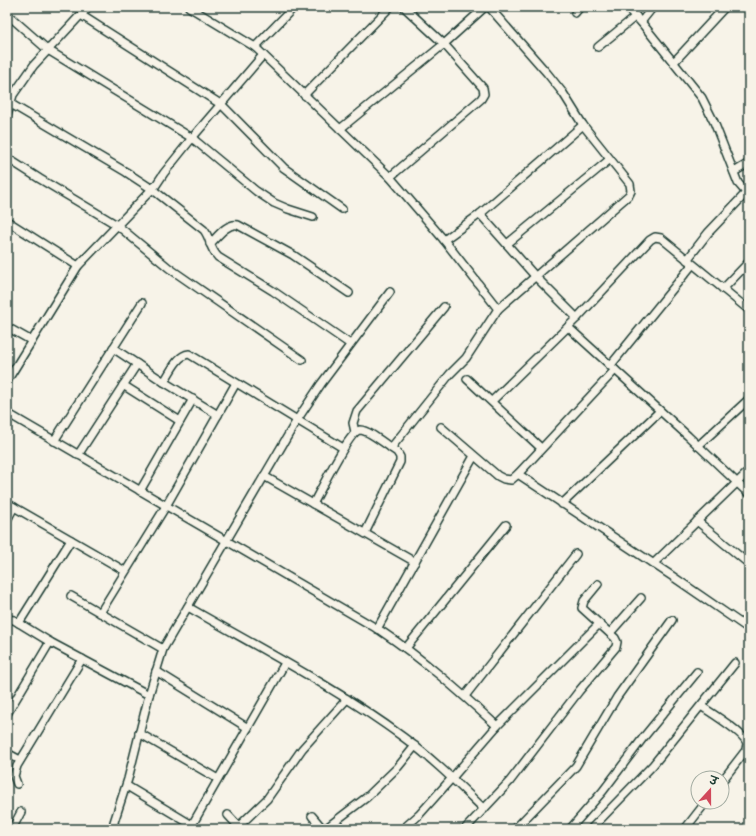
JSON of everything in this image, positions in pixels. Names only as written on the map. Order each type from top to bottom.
[{"type":"street","points":[[7,116],[11,104],[10,92],[88,7]]},
{"type":"street","points":[[189,7],[255,47],[390,177],[444,240],[498,309]]},
{"type":"street","points":[[255,47],[294,7]]},
{"type":"street","points":[[304,95],[390,7]]},
{"type":"street","points":[[390,177],[482,99],[484,94],[484,88],[444,44],[404,7]]},
{"type":"street","points":[[340,130],[444,44],[485,7]]},
{"type":"street","points":[[391,448],[450,374],[466,358],[498,309],[629,195],[631,191],[630,184],[609,160],[583,125],[563,93],[489,7]]},
{"type":"street","points":[[440,428],[498,476],[511,480],[612,368],[689,262],[708,233],[748,194],[738,182],[714,122],[702,98],[674,62],[626,7]]},
{"type":"street","points":[[598,47],[653,7]]},
{"type":"street","points":[[674,62],[725,7]]},
{"type":"street","points":[[7,14],[48,50],[192,138],[274,204],[288,210],[313,217]]},
{"type":"street","points":[[81,15],[222,105],[284,168],[342,209]]},
{"type":"street","points":[[7,381],[78,266],[152,189],[192,138],[264,55]]},
{"type":"street","points":[[11,104],[152,189],[204,230],[208,235],[212,251],[218,257],[273,290],[350,344]]},
{"type":"street","points":[[444,240],[480,214],[583,125]]},
{"type":"street","points":[[7,158],[117,225],[170,268],[302,360]]},
{"type":"street","points":[[506,244],[609,160]]},
{"type":"street","points":[[734,172],[749,163]]},
{"type":"street","points":[[480,214],[535,276],[577,318]]},
{"type":"street","points":[[7,221],[78,266]]},
{"type":"street","points":[[210,244],[229,226],[233,224],[238,225],[293,255],[349,292]]},
{"type":"street","points":[[492,401],[577,318],[650,240],[655,237],[661,238],[749,310]]},
{"type":"street","points":[[723,289],[749,262]]},
{"type":"street","points":[[115,829],[114,822],[126,786],[149,695],[163,649],[297,420],[350,344],[390,292]]},
{"type":"street","points":[[54,441],[142,303]]},
{"type":"street","points":[[355,432],[353,423],[357,411],[444,307]]},
{"type":"street","points":[[7,327],[32,341]]},
{"type":"street","points":[[568,327],[749,494]]},
{"type":"street","points":[[113,348],[164,382],[218,415]]},
{"type":"street","points":[[164,382],[180,358],[189,354],[343,448]]},
{"type":"street","points":[[78,455],[137,364]]},
{"type":"street","points":[[467,379],[541,448]]},
{"type":"street","points":[[100,613],[166,506],[236,383]]},
{"type":"street","points":[[123,385],[180,421]]},
{"type":"street","points":[[140,491],[192,399]]},
{"type":"street","points":[[698,446],[749,399]]},
{"type":"street","points":[[562,504],[660,411]]},
{"type":"street","points":[[7,414],[377,629],[406,648],[465,696],[497,726]]},
{"type":"street","points":[[313,504],[343,448],[355,432],[359,430],[366,432],[397,452],[400,457],[400,462],[365,534]]},
{"type":"street","points":[[377,629],[474,456]]},
{"type":"street","points":[[653,564],[749,471]]},
{"type":"street","points":[[518,474],[749,629]]},
{"type":"street","points":[[264,476],[415,562]]},
{"type":"street","points":[[7,503],[125,572]]},
{"type":"street","points":[[7,520],[14,507]]},
{"type":"street","points":[[698,521],[749,564]]},
{"type":"street","points":[[406,648],[506,525]]},
{"type":"street","points":[[19,623],[71,540]]},
{"type":"street","points":[[465,696],[576,554]]},
{"type":"street","points":[[465,829],[510,781],[579,691],[616,647],[617,642],[610,633],[584,611],[582,606],[584,601],[598,584]]},
{"type":"street","points":[[71,596],[163,649]]},
{"type":"street","points":[[610,633],[641,598]]},
{"type":"street","points":[[188,607],[347,700],[402,736],[452,778],[484,809]]},
{"type":"street","points":[[7,619],[14,620],[50,642],[149,695]]},
{"type":"street","points":[[515,829],[576,766],[617,697],[672,620]]},
{"type":"street","points":[[403,829],[452,778],[497,726],[599,624]]},
{"type":"street","points":[[7,714],[50,642]]},
{"type":"street","points":[[17,784],[14,776],[20,760],[82,659]]},
{"type":"street","points":[[126,786],[194,827],[218,779],[285,663]]},
{"type":"street","points":[[591,829],[653,765],[736,663]]},
{"type":"street","points":[[156,671],[248,728]]},
{"type":"street","points":[[570,829],[603,791],[697,672]]},
{"type":"street","points":[[228,815],[240,828],[267,799],[302,749],[347,700]]},
{"type":"street","points":[[701,706],[745,738],[747,744],[746,750],[730,771]]},
{"type":"street","points":[[139,733],[218,779]]},
{"type":"street","points":[[312,816],[324,829],[367,797],[398,767],[415,746]]},
{"type":"street","points":[[7,752],[20,760]]},
{"type":"street","points":[[685,829],[700,810]]},
{"type":"street","points":[[12,829],[22,812]]}]
